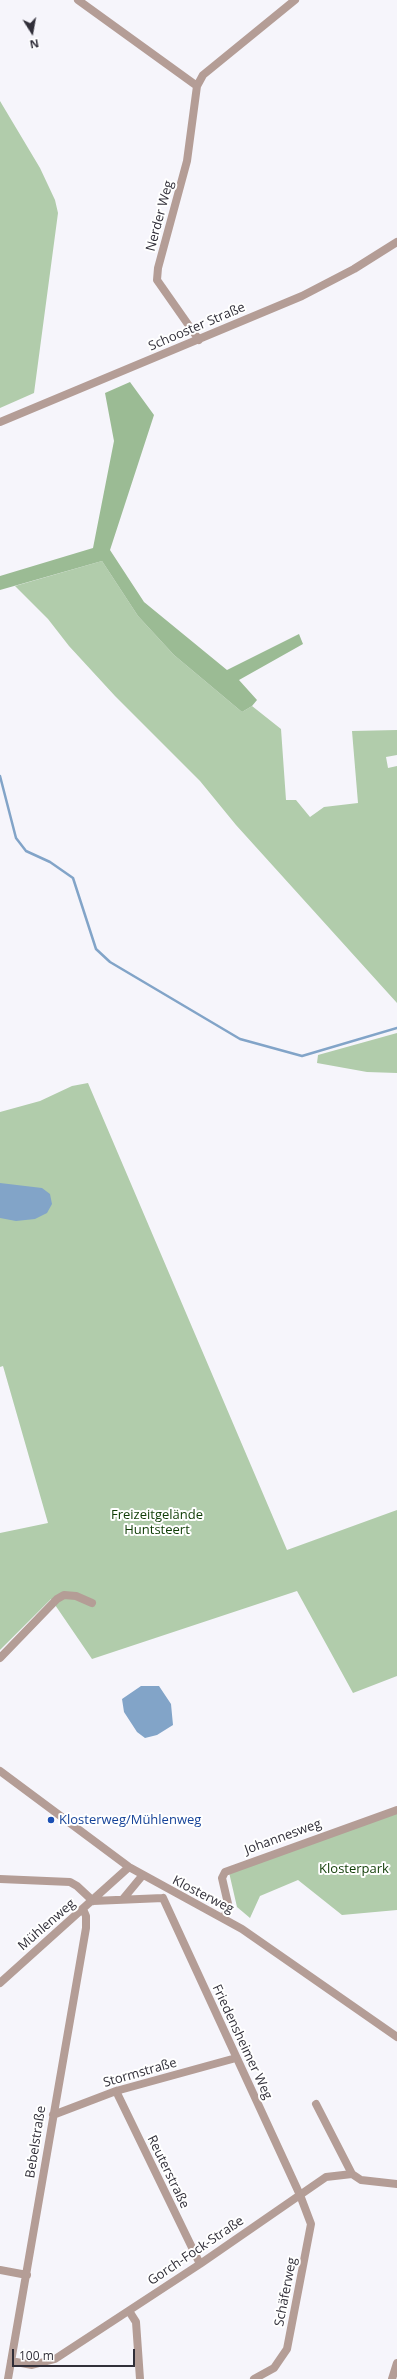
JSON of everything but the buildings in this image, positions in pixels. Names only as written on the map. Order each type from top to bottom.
[{"type":"street","points":[[78,0],[197,86]]},
{"type":"street","name":"Nerder Weg","points":[[199,340],[157,280],[158,268],[187,161],[197,86],[203,75],[295,0]]},
{"type":"street","name":"Schooster Straße","points":[[0,422],[302,296],[354,269],[397,242]]},
{"type":"street","points":[[0,1658],[57,1599],[64,1595],[76,1596],[92,1603]]},
{"type":"street","name":"Klosterweg","points":[[0,1771],[54,1814],[142,1876],[223,1918],[397,2038]]},
{"type":"street","name":"Johannesweg","points":[[223,1918],[229,1908],[222,1878],[225,1872],[397,1810]]},
{"type":"street","name":"Mühlenweg","points":[[0,1983],[83,1910],[129,1867]]},
{"type":"street","points":[[123,1899],[142,1876]]},
{"type":"street","points":[[0,1879],[70,1882],[77,1886],[93,1901]]},
{"type":"street","points":[[163,1898],[168,1890]]},
{"type":"street","name":"Mühlenweg","points":[[93,1901],[163,1898]]},
{"type":"street","name":"Friedensheimer Weg","points":[[163,1898],[300,2195]]},
{"type":"street","name":"Bebelstraße","points":[[8,2379],[86,1928],[86,1916],[83,1910]]},
{"type":"street","name":"Stormstraße","points":[[53,2115],[116,2091],[236,2058]]},
{"type":"street","name":"Reuterstraße","points":[[116,2091],[200,2264]]},
{"type":"street","points":[[316,2104],[352,2174]]},
{"type":"street","name":"Gorch-Fock-Straße","points":[[11,2361],[32,2365],[55,2359],[200,2264],[326,2177],[352,2174],[361,2180],[397,2184]]},
{"type":"street","name":"Schäferweg","points":[[254,2379],[274,2368],[287,2349],[311,2224],[300,2195]]},
{"type":"street","points":[[0,2270],[27,2275]]},
{"type":"street","points":[[129,2311],[136,2322],[140,2379]]},
{"type":"street","points":[[392,2379],[397,2363]]},
{"type":"green space","points":[[0,101],[40,168],[55,200],[58,213],[34,393],[0,408]]},
{"type":"green space","points":[[130,382],[154,415],[110,550],[144,602],[227,670],[299,634],[303,644],[239,680],[257,700],[252,706],[242,712],[174,655],[138,616],[102,561],[0,590],[0,576],[93,548],[114,441],[105,393]]},
{"type":"green space","points":[[102,561],[138,616],[174,655],[242,712],[252,706],[281,729],[286,800],[296,800],[310,817],[324,807],[358,803],[352,731],[397,730],[397,755],[386,757],[388,768],[397,766],[397,1003],[236,825],[200,781],[115,696],[69,646],[48,619],[15,586]]},
{"type":"green space","points":[[397,1033],[397,1073],[367,1072],[317,1063],[318,1055]]},
{"type":"green space","name":"Freizeitgelände Huntsteert","points":[[88,1083],[287,1550],[397,1510],[397,1676],[353,1693],[297,1591],[92,1659],[51,1599],[0,1650],[0,1533],[48,1523],[3,1366],[0,1367],[0,1112],[40,1101],[72,1086]]},
{"type":"green space","name":"Klosterpark","points":[[397,1807],[397,1910],[342,1915],[298,1880],[260,1896],[250,1918],[237,1907],[228,1868]]},
{"type":"water","points":[[0,1183],[42,1188],[50,1194],[52,1204],[47,1213],[35,1219],[16,1221],[0,1218]]},
{"type":"water","points":[[141,1686],[159,1686],[171,1704],[173,1725],[157,1735],[145,1738],[137,1732],[124,1712],[122,1699]]},
{"type":"waterway","points":[[0,776],[16,838],[26,851],[50,862],[73,878],[96,949],[110,962],[240,1039],[302,1056],[397,1028]]},
{"type":"place","name":"Klosterweg/Mühlenweg","points":[[51,1820]]}]
